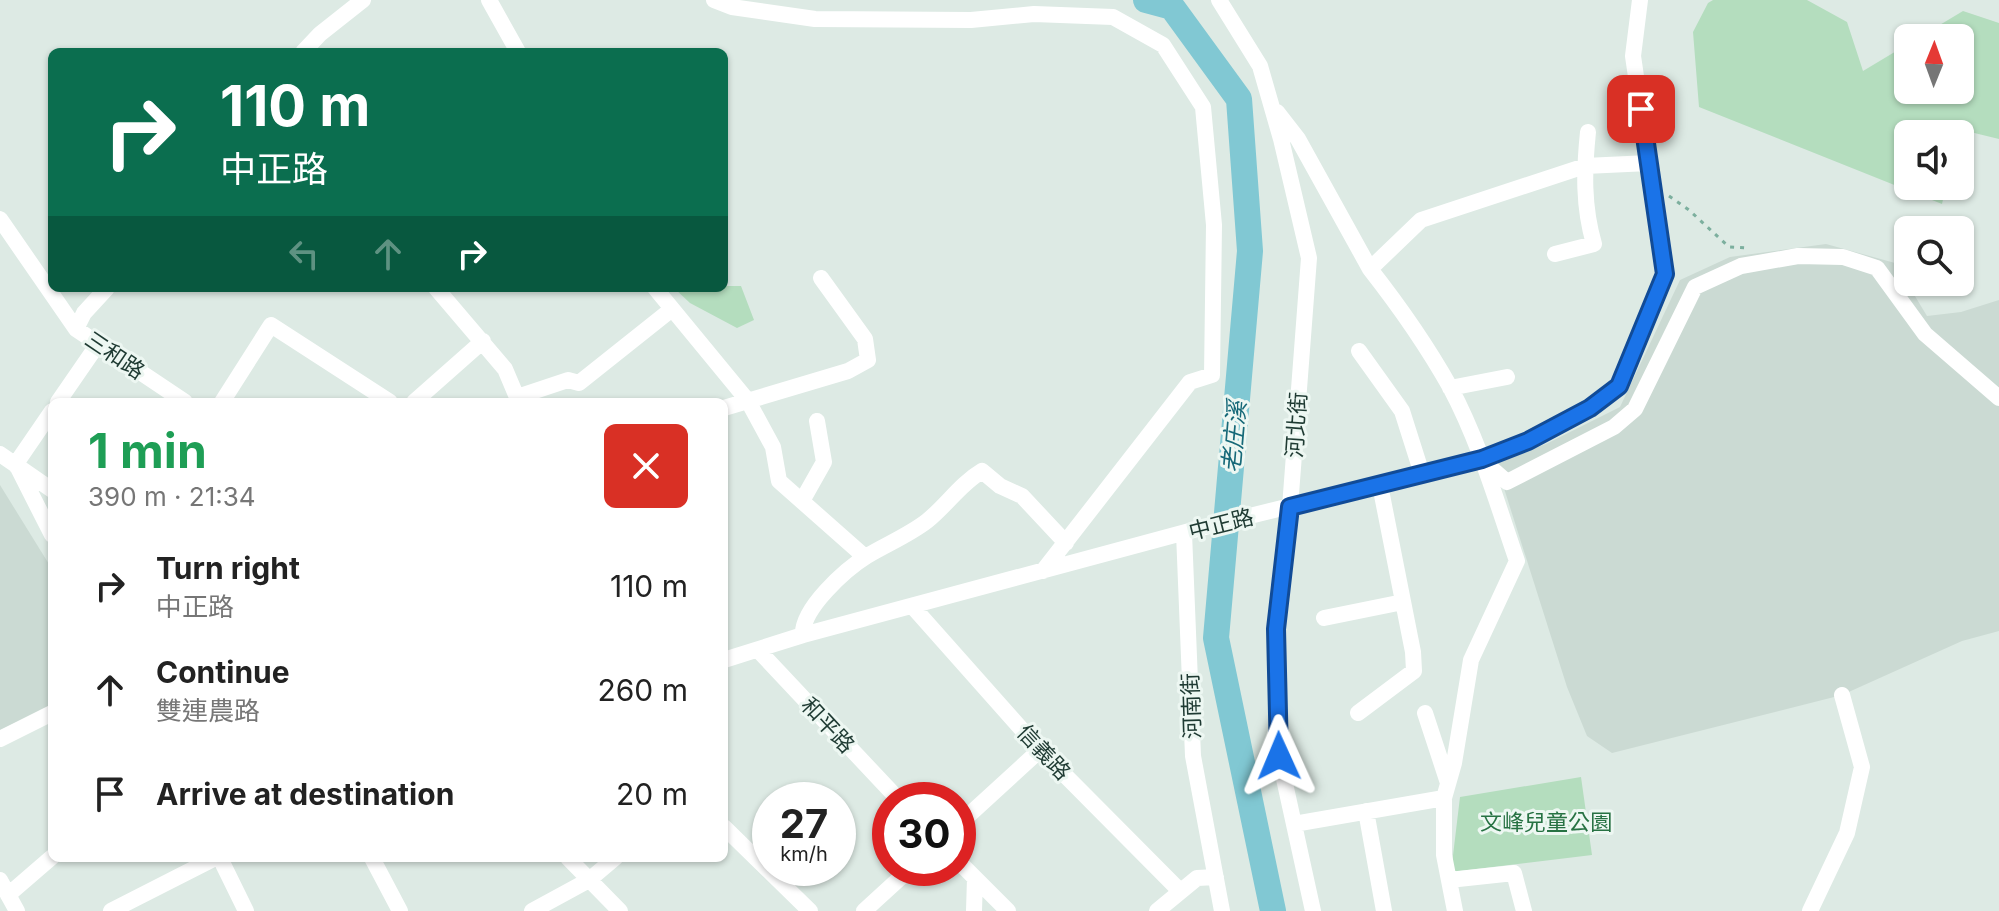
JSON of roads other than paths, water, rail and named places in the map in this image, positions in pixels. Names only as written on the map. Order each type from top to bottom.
[{"type":"street","points":[[307,48],[363,0]]},
{"type":"street","points":[[489,0],[516,48]]},
{"type":"street","points":[[714,0],[732,7],[815,19],[971,20],[1034,14],[1113,17],[1163,45],[1203,107],[1214,225],[1212,375],[1190,382],[1043,571]]},
{"type":"street","name":"河北街","points":[[1219,0],[1260,66],[1309,258],[1290,507],[1276,629],[1279,756],[1313,911]]},
{"type":"street","name":"中正路","points":[[728,659],[803,635],[1190,531],[1482,459],[1525,443],[1578,415],[1619,386],[1665,274],[1633,56],[1640,0]]},
{"type":"street","points":[[1271,104],[1298,139],[1370,269],[1400,309],[1450,388],[1482,459],[1517,561],[1471,660],[1446,790],[1444,855],[1455,911]]},
{"type":"street","points":[[1555,254],[1594,244],[1587,218],[1585,166],[1588,132]]},
{"type":"street","points":[[1370,269],[1421,220],[1585,166],[1649,163]]},
{"type":"street","name":"三和路","points":[[0,219],[48,288]]},
{"type":"street","points":[[1482,459],[1507,482],[1614,427],[1635,409],[1695,287],[1741,266],[1798,256],[1843,257],[1877,268],[1925,334],[1999,398]]},
{"type":"street","points":[[728,407],[848,371],[868,360],[865,339],[821,278]]},
{"type":"street","name":"三和路","points":[[50,292],[76,329],[179,398]]},
{"type":"street","points":[[76,329],[84,313],[103,292]]},
{"type":"street","points":[[440,292],[505,369],[518,398]]},
{"type":"street","points":[[658,292],[748,401],[773,447],[779,481],[865,557]]},
{"type":"street","points":[[521,398],[568,380],[579,383],[672,309]]},
{"type":"street","points":[[225,398],[271,325],[384,398]]},
{"type":"street","points":[[419,398],[483,341]]},
{"type":"street","points":[[61,398],[98,344]]},
{"type":"street","points":[[1359,351],[1402,411],[1422,474]]},
{"type":"street","points":[[1450,388],[1507,377]]},
{"type":"street","points":[[17,466],[48,417]]},
{"type":"street","points":[[802,501],[824,462],[817,421]]},
{"type":"street","points":[[0,454],[48,487]]},
{"type":"street","points":[[17,466],[48,527]]},
{"type":"street","points":[[803,635],[802,627],[810,609],[865,557],[927,521],[966,480],[982,471],[1000,486],[1022,496],[1066,543]]},
{"type":"street","points":[[1358,713],[1414,671],[1413,652],[1380,485]]},
{"type":"street","name":"河南街","points":[[1190,531],[1193,756],[1222,911]]},
{"type":"street","points":[[1324,618],[1403,602]]},
{"type":"street","name":"信義路","points":[[913,607],[1040,750],[1180,891]]},
{"type":"street","name":"和平路","points":[[758,650],[882,782]]},
{"type":"street","points":[[1810,911],[1847,833],[1862,767],[1842,695]]},
{"type":"street","points":[[1425,713],[1446,790]]},
{"type":"street","points":[[0,739],[48,715]]},
{"type":"street","points":[[976,809],[1040,750]]},
{"type":"street","points":[[1294,824],[1366,811],[1446,790]]},
{"type":"street","points":[[1366,811],[1384,911]]},
{"type":"street","points":[[728,831],[810,911]]},
{"type":"street","points":[[17,911],[4,888],[48,860]]},
{"type":"street","points":[[111,911],[209,862]]},
{"type":"street","points":[[219,862],[246,911]]},
{"type":"street","points":[[374,862],[400,911]]},
{"type":"street","points":[[572,862],[620,911]]},
{"type":"street","points":[[532,911],[589,880],[610,862]]},
{"type":"street","points":[[1449,880],[1514,873],[1524,911]]},
{"type":"street","points":[[1160,910],[1197,878],[1216,877]]},
{"type":"street","points":[[976,879],[1008,911]]},
{"type":"street","points":[[864,911],[891,886]]},
{"type":"street","points":[[974,911],[975,886]]},
{"type":"waterway","name":"老庄溪","points":[[1146,0],[1172,7],[1239,99],[1250,251],[1216,638],[1273,911]]},
{"type":"park label","name":"文峰兒童公園","points":[[1546,822]]}]
